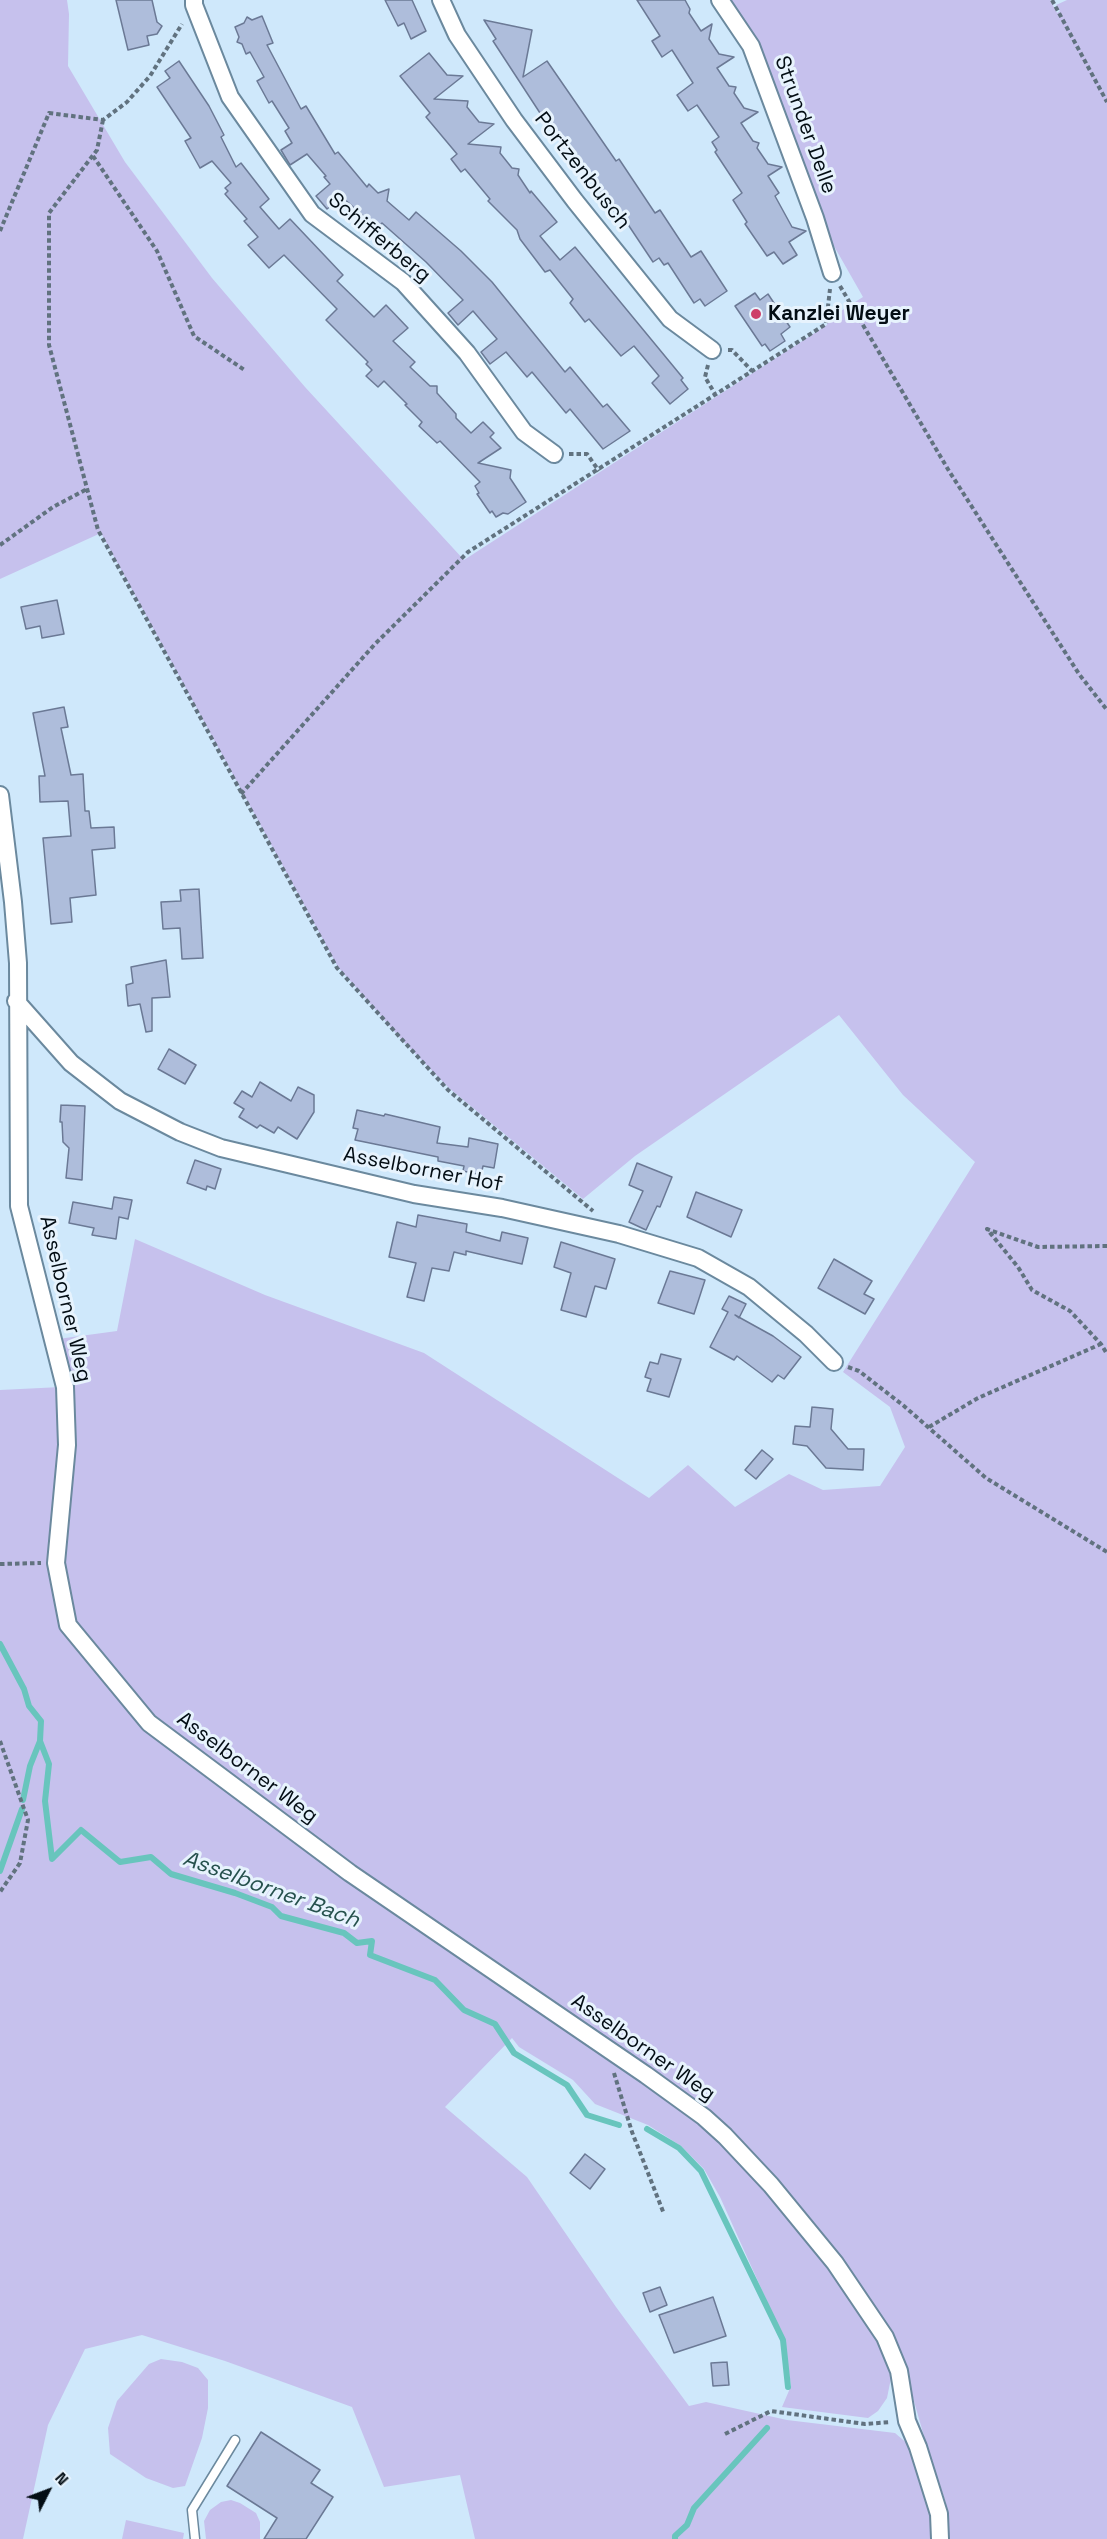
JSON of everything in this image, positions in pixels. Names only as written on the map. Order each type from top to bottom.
[{"type":"street","name":"Portzenbusch","points":[[441,0],[457,35],[514,120],[568,192],[670,319],[712,350]]},
{"type":"street","name":"Strunder Delle","points":[[720,0],[752,46],[815,218],[832,273]]},
{"type":"street","name":"Schifferberg","points":[[194,3],[231,97],[312,214],[403,282],[467,352],[524,432],[554,454]]},
{"type":"street","name":"Asselborner Weg","points":[[0,795],[14,902],[18,963],[16,1000],[19,1206],[65,1387],[67,1445],[56,1563],[68,1625],[149,1724],[350,1873],[704,2117],[725,2136],[771,2185],[835,2263],[885,2337],[899,2371],[907,2421],[918,2447],[939,2514],[940,2539]]},
{"type":"street","name":"Asselborner Hof","points":[[16,1000],[71,1063],[120,1101],[180,1132],[221,1148],[414,1194],[502,1208],[619,1234],[698,1258],[750,1287],[806,1334],[834,1362]]},
{"type":"lane","points":[[195,2539],[192,2510],[235,2440]]},
{"type":"path","points":[[1052,0],[1107,102]]},
{"type":"path","points":[[194,3],[150,76],[127,102],[103,120],[97,150],[49,213],[49,345],[98,530],[337,968],[448,1090],[571,1192]]},
{"type":"path","points":[[0,231],[48,113],[103,120]]},
{"type":"path","points":[[93,156],[157,252],[194,336],[246,371]]},
{"type":"path","points":[[241,794],[375,644],[468,552],[599,471],[826,324],[832,273]]},
{"type":"path","points":[[832,273],[949,471],[1080,674],[1107,710]]},
{"type":"path","points":[[715,394],[705,377],[712,350],[732,350],[752,370]]},
{"type":"path","points":[[554,454],[587,454],[599,471]]},
{"type":"path","points":[[0,545],[12,539],[53,507],[87,489]]},
{"type":"path","points":[[1107,1246],[1038,1247],[987,1229],[1018,1267],[1032,1290],[1070,1311],[1101,1344],[1107,1354]]},
{"type":"path","points":[[929,1427],[978,1398],[1101,1344]]},
{"type":"path","points":[[834,1362],[859,1371],[929,1427],[946,1445],[986,1478],[1107,1552]]},
{"type":"path","points":[[0,1564],[56,1563]]},
{"type":"path","points":[[0,1741],[28,1820],[20,1863],[0,1892]]},
{"type":"path","points":[[607,2050],[632,2132],[664,2214]]},
{"type":"path","points":[[724,2434],[771,2410],[865,2424],[907,2421]]},
{"type":"shaded area","points":[[0,0],[67,0],[68,66],[125,162],[212,278],[305,387],[464,560],[827,325],[828,319],[863,297],[818,218],[746,47],[714,0],[1050,0],[1057,13],[1060,11],[1056,5],[1067,0],[1107,0],[1107,2539],[948,2539],[946,2503],[906,2373],[775,2180],[711,2112],[360,1870],[152,1721],[72,1625],[60,1563],[58,1339],[117,1331],[135,1239],[265,1295],[424,1353],[649,1498],[688,1465],[735,1507],[789,1474],[823,1490],[880,1486],[905,1447],[890,1407],[843,1372],[975,1162],[903,1095],[839,1015],[635,1156],[583,1199],[449,1088],[402,1040],[338,967],[101,533],[0,579]]},
{"type":"shaded area","points":[[61,1387],[65,1628],[147,1727],[478,1972],[700,2121],[765,2188],[825,2262],[879,2341],[892,2373],[887,2398],[878,2411],[868,2418],[782,2407],[791,2386],[784,2339],[720,2197],[704,2169],[681,2146],[648,2125],[595,2104],[573,2080],[519,2047],[512,2038],[445,2107],[527,2177],[616,2307],[689,2406],[706,2402],[787,2420],[895,2433],[909,2445],[916,2459],[934,2539],[475,2539],[460,2475],[384,2487],[352,2407],[225,2361],[142,2335],[85,2349],[48,2425],[23,2539],[0,2539],[0,1390]]},
{"type":"shaded area","points":[[161,2359],[182,2362],[198,2368],[208,2380],[208,2408],[202,2438],[185,2486],[173,2488],[146,2478],[110,2454],[108,2428],[117,2401],[149,2364]]},
{"type":"shaded area","points":[[231,2500],[256,2513],[260,2522],[260,2539],[206,2539],[204,2521],[210,2510],[221,2502]]},
{"type":"shaded area","points":[[126,2520],[184,2533],[183,2539],[122,2539]]},
{"type":"building","points":[[116,0],[152,0],[157,22],[162,26],[157,34],[147,36],[149,45],[128,50]]},
{"type":"building","points":[[385,0],[412,0],[426,31],[411,39],[404,23],[398,26]]},
{"type":"building","points":[[637,0],[685,0],[690,9],[689,13],[701,31],[712,24],[709,39],[719,54],[734,57],[717,68],[729,86],[736,87],[734,93],[744,108],[758,112],[741,123],[753,141],[759,143],[757,148],[768,164],[782,167],[768,176],[779,193],[775,196],[792,227],[806,231],[789,242],[797,255],[783,264],[774,252],[767,256],[745,224],[747,222],[733,200],[742,193],[715,152],[717,150],[712,142],[719,137],[697,105],[688,111],[677,95],[693,83],[672,50],[662,57],[652,41],[660,36]]},
{"type":"building","points":[[262,16],[273,43],[267,45],[301,109],[306,106],[335,154],[338,152],[367,187],[369,184],[378,193],[389,189],[387,201],[409,220],[416,212],[461,251],[492,282],[565,372],[570,367],[603,407],[607,404],[630,431],[603,449],[570,409],[566,413],[532,372],[527,377],[506,352],[490,364],[481,352],[497,339],[473,311],[458,325],[448,313],[463,300],[426,262],[382,223],[377,228],[342,197],[327,209],[316,196],[330,184],[324,177],[326,176],[307,154],[290,165],[281,150],[292,143],[285,131],[289,128],[272,101],[269,103],[257,81],[264,77],[250,52],[246,54],[242,44],[237,42],[239,37],[235,27],[244,23],[247,17],[252,20]]},
{"type":"building","points":[[484,20],[532,30],[523,77],[547,61],[616,161],[619,159],[655,213],[660,210],[691,257],[701,251],[727,291],[705,306],[700,299],[694,303],[668,263],[664,265],[659,258],[653,262],[617,208],[613,211],[582,164],[579,166],[543,111],[540,113],[493,41],[496,39]]},
{"type":"building","points":[[429,53],[447,75],[463,76],[434,99],[468,101],[467,107],[479,122],[494,124],[468,144],[501,147],[500,153],[512,168],[519,169],[518,175],[530,193],[531,191],[557,222],[540,236],[560,260],[575,247],[683,378],[681,380],[688,389],[670,404],[652,383],[659,376],[634,346],[621,356],[589,319],[585,322],[570,303],[573,299],[550,270],[545,272],[520,239],[517,230],[488,201],[490,199],[465,169],[461,172],[451,159],[457,154],[426,117],[430,113],[400,76]]},
{"type":"building","points":[[179,61],[209,106],[224,135],[221,137],[236,167],[241,163],[269,199],[260,207],[279,229],[290,219],[343,275],[337,281],[374,317],[386,305],[408,328],[393,341],[415,362],[410,367],[430,386],[437,386],[437,393],[471,433],[483,422],[494,433],[490,437],[501,448],[478,463],[511,470],[510,478],[526,502],[508,514],[503,513],[496,517],[492,511],[490,513],[477,494],[479,493],[475,486],[480,482],[440,441],[437,443],[419,426],[422,422],[384,381],[378,387],[366,376],[372,370],[366,364],[368,362],[326,320],[337,309],[284,255],[269,268],[248,245],[258,237],[244,221],[247,219],[225,194],[228,191],[225,188],[231,183],[212,161],[200,168],[185,141],[191,138],[157,87],[170,78],[165,71]]},
{"type":"building","points":[[755,293],[760,300],[768,294],[790,327],[781,334],[785,341],[770,351],[765,344],[762,346],[735,306]]},
{"type":"building","points":[[57,600],[64,634],[42,638],[40,626],[26,629],[21,607]]},
{"type":"building","points":[[64,707],[68,727],[61,728],[71,775],[83,774],[85,811],[89,811],[91,828],[114,827],[115,848],[92,850],[96,895],[70,898],[72,922],[51,924],[43,838],[71,836],[68,801],[40,802],[39,776],[45,776],[33,713]]},
{"type":"building","points":[[199,889],[203,958],[182,959],[180,928],[163,929],[161,902],[181,901],[180,890]]},
{"type":"building","points":[[166,960],[170,997],[152,998],[152,1031],[146,1032],[140,1004],[128,1006],[126,985],[133,983],[131,967]]},
{"type":"building","points":[[169,1049],[196,1065],[185,1084],[158,1069]]},
{"type":"building","points":[[260,1082],[291,1101],[298,1087],[314,1095],[314,1112],[297,1139],[278,1127],[274,1133],[260,1125],[257,1128],[239,1117],[244,1109],[234,1103],[242,1091],[252,1097]]},
{"type":"building","points":[[61,1105],[85,1106],[82,1180],[66,1178],[69,1148],[63,1142],[62,1122],[60,1122]]},
{"type":"building","points":[[357,1110],[440,1127],[437,1143],[468,1147],[469,1138],[498,1144],[494,1168],[483,1166],[481,1175],[463,1171],[464,1166],[438,1161],[438,1157],[355,1140],[358,1129],[353,1128]]},
{"type":"building","points":[[195,1160],[221,1169],[215,1189],[207,1186],[206,1190],[187,1183]]},
{"type":"building","points":[[637,1163],[672,1177],[660,1207],[657,1206],[646,1230],[629,1222],[643,1191],[629,1185]]},
{"type":"building","points":[[696,1192],[742,1210],[731,1237],[687,1217]]},
{"type":"building","points":[[114,1197],[132,1200],[128,1219],[119,1217],[116,1239],[92,1235],[94,1228],[69,1223],[73,1202],[112,1209]]},
{"type":"building","points":[[418,1215],[467,1224],[466,1232],[500,1241],[502,1232],[528,1238],[522,1264],[466,1251],[466,1255],[454,1252],[449,1271],[432,1268],[424,1301],[407,1297],[416,1263],[389,1257],[397,1222],[416,1227]]},
{"type":"building","points":[[561,1242],[615,1259],[606,1289],[595,1286],[586,1317],[561,1310],[571,1273],[554,1267]]},
{"type":"building","points":[[834,1259],[872,1281],[864,1294],[874,1299],[865,1314],[818,1288]]},
{"type":"building","points":[[670,1271],[705,1280],[694,1314],[658,1303]]},
{"type":"building","points":[[729,1296],[746,1304],[739,1317],[773,1336],[801,1357],[784,1379],[778,1375],[772,1382],[737,1356],[734,1360],[710,1347],[728,1312],[722,1309]]},
{"type":"building","points":[[661,1354],[681,1359],[669,1397],[647,1391],[651,1379],[645,1377],[650,1362],[658,1364]]},
{"type":"building","points":[[812,1407],[833,1409],[831,1429],[848,1449],[864,1449],[863,1470],[826,1468],[807,1446],[793,1444],[795,1426],[810,1427]]},
{"type":"building","points":[[762,1450],[773,1459],[756,1479],[745,1470]]},
{"type":"building","points":[[585,2154],[605,2169],[590,2189],[570,2173]]},
{"type":"building","points":[[660,2287],[667,2305],[650,2312],[643,2293]]},
{"type":"building","points":[[713,2297],[726,2336],[674,2353],[659,2315]]},
{"type":"building","points":[[727,2362],[729,2385],[713,2386],[711,2363]]},
{"type":"building","points":[[261,2432],[320,2470],[311,2483],[333,2497],[306,2539],[264,2539],[277,2518],[227,2486]]},
{"type":"waterway","name":"Asselborner Bach","points":[[0,1644],[24,1689],[29,1706],[41,1721],[40,1741],[49,1764],[45,1801],[52,1859],[81,1830],[120,1862],[151,1857],[171,1874],[235,1893],[272,1907],[281,1916],[344,1933],[357,1943],[372,1941],[370,1955],[435,1980],[464,2010],[495,2024],[514,2053],[567,2085],[587,2115],[619,2125]]},
{"type":"waterway","points":[[23,1800],[30,1766],[40,1741]]},
{"type":"waterway","points":[[0,1871],[22,1809]]},
{"type":"waterway","name":"Asselborner Bach","points":[[647,2129],[679,2148],[701,2171],[783,2340],[788,2387]]},
{"type":"waterway","name":"Asselborner Bach","points":[[675,2539],[675,2536],[687,2525],[694,2508],[767,2428]]},
{"type":"place","name":"Kanzlei Weyer","points":[[756,314]]}]
